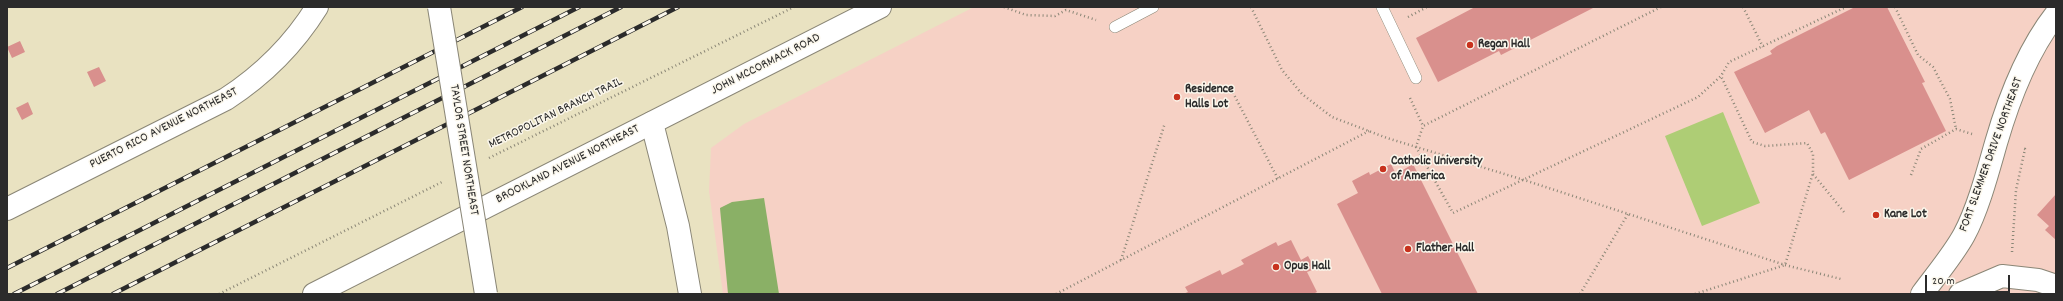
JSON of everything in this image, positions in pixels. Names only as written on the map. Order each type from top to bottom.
[{"type":"street","name":"PUERTO RICO AVENUE NORTHEAST","points":[[7,209],[226,99],[249,85],[290,44],[317,7]]},
{"type":"street","name":"TAYLOR STREET NORTHEAST","points":[[439,7],[486,294]]},
{"type":"street","name":"JOHN MCCORMACK ROAD","points":[[652,123],[880,7]]},
{"type":"street","name":"FORT SLEMMER DRIVE NORTHEAST","points":[[1922,294],[1964,235],[1988,173],[1996,141],[2018,81],[2043,30],[2056,14]]},
{"type":"street","name":"BROOKLAND AVENUE NORTHEAST","points":[[314,294],[652,123]]},
{"type":"street","points":[[652,123],[678,226],[690,294]]},
{"type":"street","points":[[1960,294],[2002,276],[2038,280],[2056,286]]},
{"type":"lane","points":[[1115,27],[1153,7]]},
{"type":"lane","points":[[1382,7],[1416,78]]},
{"type":"path","name":"METROPOLITAN BRANCH TRAIL","points":[[487,159],[794,7]]},
{"type":"path","points":[[1004,7],[1026,15],[1054,16],[1066,10],[1115,27]]},
{"type":"path","points":[[1251,7],[1282,70],[1302,94],[1332,117],[1416,147],[1524,180],[1785,265],[1841,280]]},
{"type":"path","points":[[1404,20],[1427,7]]},
{"type":"path","points":[[1423,126],[1660,7]]},
{"type":"path","points":[[1743,7],[1763,47]]},
{"type":"path","points":[[1416,78],[1408,93],[1423,126],[1416,147],[1453,212],[1524,180],[1698,97],[1721,76],[1729,62],[1846,7]]},
{"type":"path","points":[[1895,7],[1918,55],[1933,67],[1950,99],[1956,129]]},
{"type":"path","points":[[1721,76],[1752,142],[1765,146],[1807,143],[1813,154],[1813,173],[1785,265]]},
{"type":"path","points":[[1231,89],[1278,178]]},
{"type":"path","points":[[1121,260],[1165,123]]},
{"type":"path","points":[[1911,175],[1921,149],[1956,129],[1974,134]]},
{"type":"path","points":[[1056,294],[1369,131]]},
{"type":"path","points":[[2012,276],[2016,190],[2025,150]]},
{"type":"path","points":[[1813,173],[1844,212]]},
{"type":"path","points":[[219,294],[445,180]]},
{"type":"path","points":[[1580,294],[1628,214]]},
{"type":"path","points":[[1695,294],[1785,265]]},
{"type":"shaded area","name":"Catholic University of America","points":[[974,7],[2056,7],[2056,294],[723,294],[709,191],[711,148],[744,124]]},
{"type":"green space","points":[[1723,112],[1760,203],[1702,226],[1665,136]]},
{"type":"green space","points":[[764,198],[779,294],[728,294],[720,208],[732,202]]},
{"type":"building","name":"Regan Hall","points":[[1475,7],[1595,7],[1501,55],[1499,51],[1438,82],[1416,38]]},
{"type":"building","points":[[1855,7],[1887,7],[1925,82],[1922,83],[1946,131],[1849,180],[1825,132],[1821,134],[1809,110],[1765,133],[1734,72],[1772,54],[1770,51],[1777,46]]},
{"type":"building","points":[[20,41],[25,52],[12,58],[7,47]]},
{"type":"building","points":[[99,67],[106,81],[94,87],[87,72]]},
{"type":"building","points":[[28,102],[33,114],[22,120],[16,108]]},
{"type":"building","name":"Flather Hall","points":[[1391,164],[1396,174],[1413,164],[1478,294],[1382,294],[1337,204],[1358,193],[1352,181],[1369,172],[1370,175]]},
{"type":"building","points":[[2056,194],[2056,240],[2045,230],[2049,226],[2037,215]]},
{"type":"building","name":"Opus Hall","points":[[1291,240],[1301,260],[1308,256],[1315,269],[1307,272],[1317,292],[1313,294],[1183,294],[1188,292],[1185,287],[1220,270],[1222,275],[1244,264],[1241,260],[1276,242],[1278,246]]},
{"type":"railway","points":[[7,268],[522,7]]},
{"type":"railway","points":[[14,294],[579,7]]},
{"type":"railway","points":[[57,294],[621,7]]},
{"type":"railway","points":[[113,294],[678,7]]},
{"type":"place","name":"Regan Hall","points":[[1470,45]]},
{"type":"place","name":"Residence Halls Lot","points":[[1177,97]]},
{"type":"place","name":"Catholic University of America","points":[[1383,169]]},
{"type":"place","name":"Kane Lot","points":[[1876,215]]},
{"type":"place","name":"Flather Hall","points":[[1408,249]]},
{"type":"place","name":"Opus Hall","points":[[1276,267]]}]
